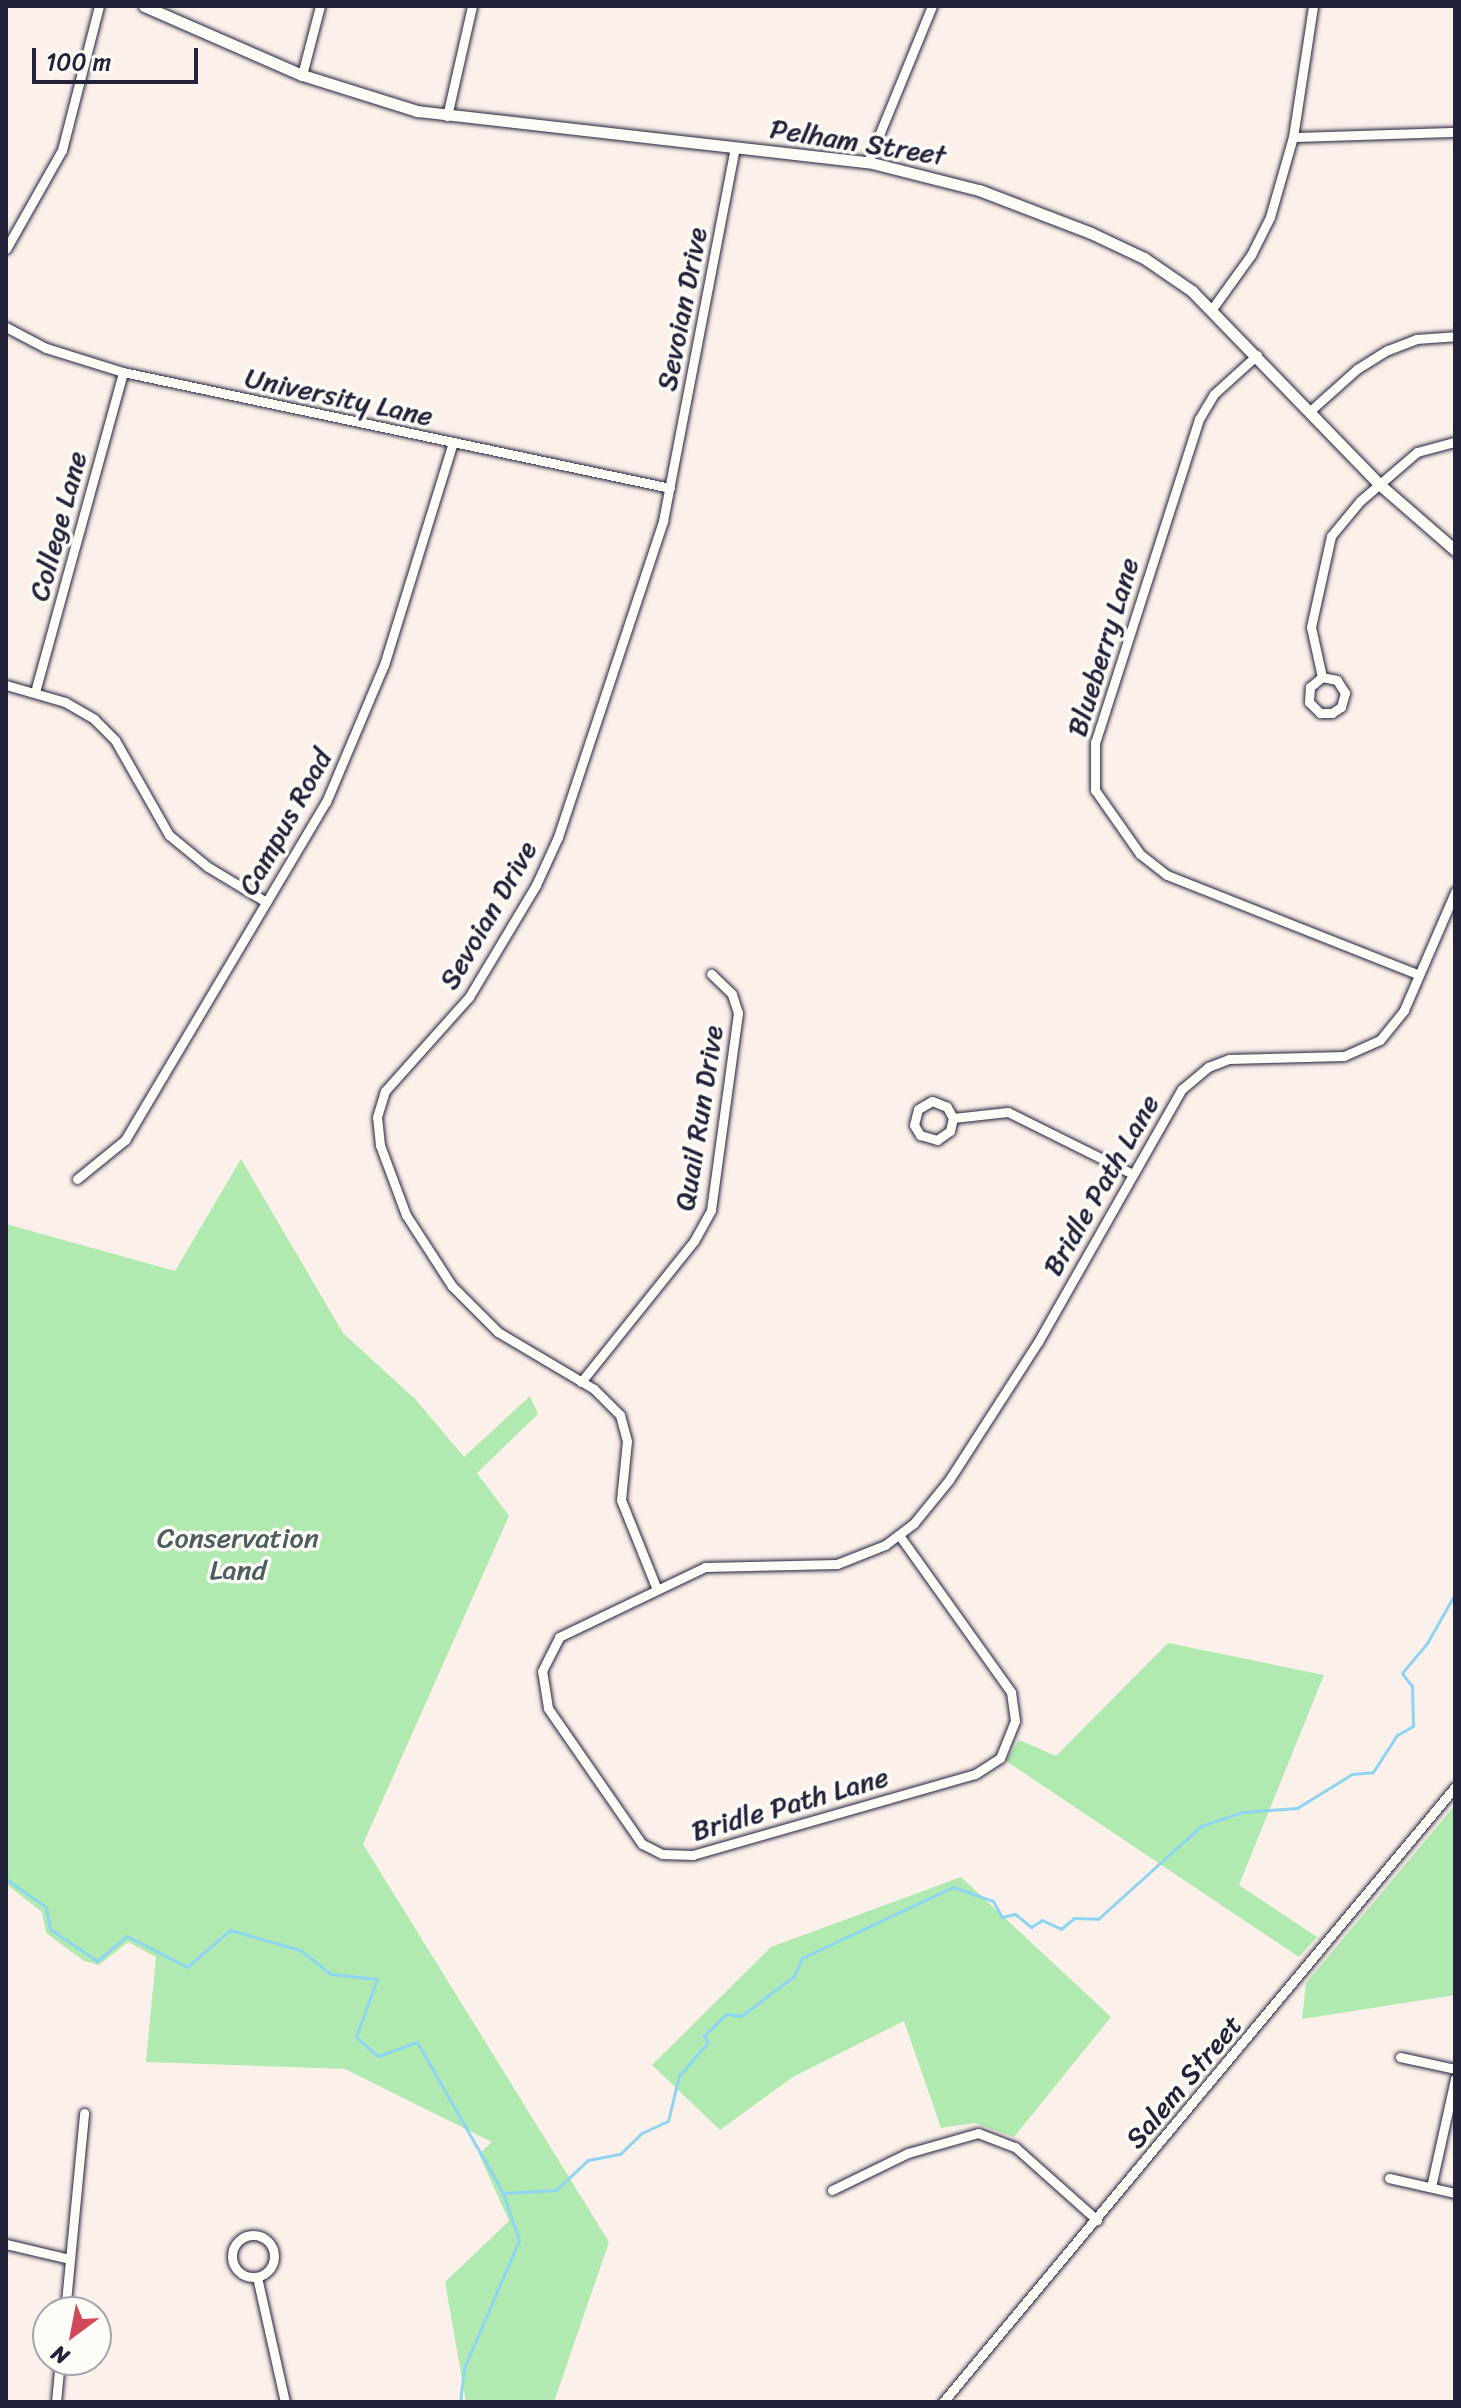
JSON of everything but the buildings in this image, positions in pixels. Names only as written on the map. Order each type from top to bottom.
[{"type":"street","points":[[6,249],[62,150],[99,6]]},
{"type":"street","name":"Pelham Street","points":[[144,6],[302,75],[389,105],[447,116],[868,162],[979,190],[1103,238],[1169,274],[1212,309],[1379,484],[1455,550]]},
{"type":"street","points":[[302,75],[320,6]]},
{"type":"street","points":[[447,116],[472,6]]},
{"type":"street","points":[[868,162],[932,6]]},
{"type":"street","points":[[1212,309],[1264,233],[1293,137],[1313,6]]},
{"type":"street","points":[[1293,137],[1455,132]]},
{"type":"street","name":"Sevoian Drive","points":[[656,1587],[621,1500],[624,1424],[610,1403],[498,1332],[438,1268],[399,1199],[380,1145],[377,1117],[385,1091],[469,997],[546,865],[656,548],[735,147]]},
{"type":"street","name":"University Lane","points":[[6,327],[46,348],[123,372],[452,445],[670,488]]},
{"type":"street","points":[[1310,411],[1357,369],[1388,350],[1416,339],[1455,336]]},
{"type":"street","name":"Blueberry Lane","points":[[1257,355],[1214,394],[1199,419],[1095,742],[1093,782],[1102,804],[1136,849],[1167,875],[1419,975]]},
{"type":"street","name":"College Lane","points":[[35,692],[123,372]]},
{"type":"street","points":[[1322,677],[1311,627],[1323,557],[1336,527],[1417,452],[1455,442]]},
{"type":"street","name":"Campus Road","points":[[77,1179],[125,1140],[266,902],[353,745],[384,665],[452,445]]},
{"type":"street","points":[[1322,677],[1337,680],[1345,693],[1341,707],[1332,713],[1316,711],[1309,702],[1310,687],[1322,677]]},
{"type":"street","points":[[6,685],[35,692],[81,710],[104,728],[169,835],[208,867],[266,902]]},
{"type":"street","name":"Bridle Path Lane","points":[[899,1535],[1011,1692],[1015,1721],[1006,1750],[975,1774],[685,1856],[655,1851],[631,1833],[552,1716],[542,1690],[544,1661],[559,1637],[656,1587],[718,1564],[837,1564],[899,1535],[939,1495],[1026,1360],[1176,1097],[1208,1067],[1240,1057],[1360,1051],[1396,1024],[1455,892]]},
{"type":"street","name":"Quail Run Drive","points":[[581,1382],[694,1241],[711,1210],[738,1013],[732,994],[711,974]]},
{"type":"street","points":[[928,1102],[944,1104],[953,1118],[950,1131],[937,1140],[924,1138],[914,1125],[918,1109],[928,1102]]},
{"type":"street","points":[[953,1118],[992,1111],[1016,1114],[1131,1173]]},
{"type":"street","name":"Salem Street","points":[[943,2402],[1455,1787]]},
{"type":"street","points":[[1400,2057],[1455,2069]]},
{"type":"street","points":[[1431,2187],[1455,2079]]},
{"type":"street","points":[[67,2296],[84,2113]]},
{"type":"street","points":[[832,2190],[928,2145],[978,2133],[1015,2147],[1097,2220]]},
{"type":"street","points":[[1389,2178],[1455,2193]]},
{"type":"street","points":[[246,2236],[266,2240],[274,2252],[272,2265],[257,2277],[244,2275],[232,2260],[235,2246],[246,2236]]},
{"type":"street","points":[[6,2244],[70,2259]]},
{"type":"street","points":[[257,2277],[285,2402]]},
{"type":"street","points":[[56,2402],[58,2376]]},
{"type":"green space","name":"Conservation Land","points":[[241,1159],[343,1333],[416,1400],[464,1457],[530,1396],[538,1414],[477,1473],[509,1516],[363,1844],[609,2242],[554,2402],[466,2402],[445,2282],[509,2221],[479,2154],[492,2142],[345,2069],[146,2062],[156,1957],[128,1942],[99,1965],[84,1961],[46,1933],[42,1912],[6,1884],[6,1224],[175,1271]]},
{"type":"green space","points":[[1168,1643],[1324,1675],[1239,1885],[1317,1937],[1299,1957],[1006,1761],[1019,1740],[1056,1756]]},
{"type":"green space","points":[[1455,1805],[1455,1995],[1302,2019],[1306,1983]]},
{"type":"green space","points":[[961,1877],[1111,2017],[1014,2137],[975,2123],[941,2128],[904,2021],[793,2077],[720,2130],[652,2065],[771,1947]]},
{"type":"waterway","points":[[6,1879],[46,1907],[50,1929],[97,1961],[127,1936],[187,1967],[230,1930],[300,1950],[331,1974],[377,1979],[356,2037],[378,2056],[417,2042],[503,2193],[556,2190],[588,2160],[620,2154],[642,2133],[668,2121],[679,2076],[708,2042],[704,2036],[726,2014],[741,2016],[794,1976],[802,1958],[953,1887],[993,1901],[1002,1917],[1015,1914],[1031,1927],[1042,1920],[1061,1929],[1074,1918],[1098,1919],[1201,1826],[1242,1812],[1297,1808],[1352,1774],[1373,1772],[1397,1735],[1413,1726],[1412,1686],[1402,1673],[1427,1643],[1455,1594]]},
{"type":"waterway","points":[[460,2402],[464,2368],[519,2240],[503,2193]]}]
